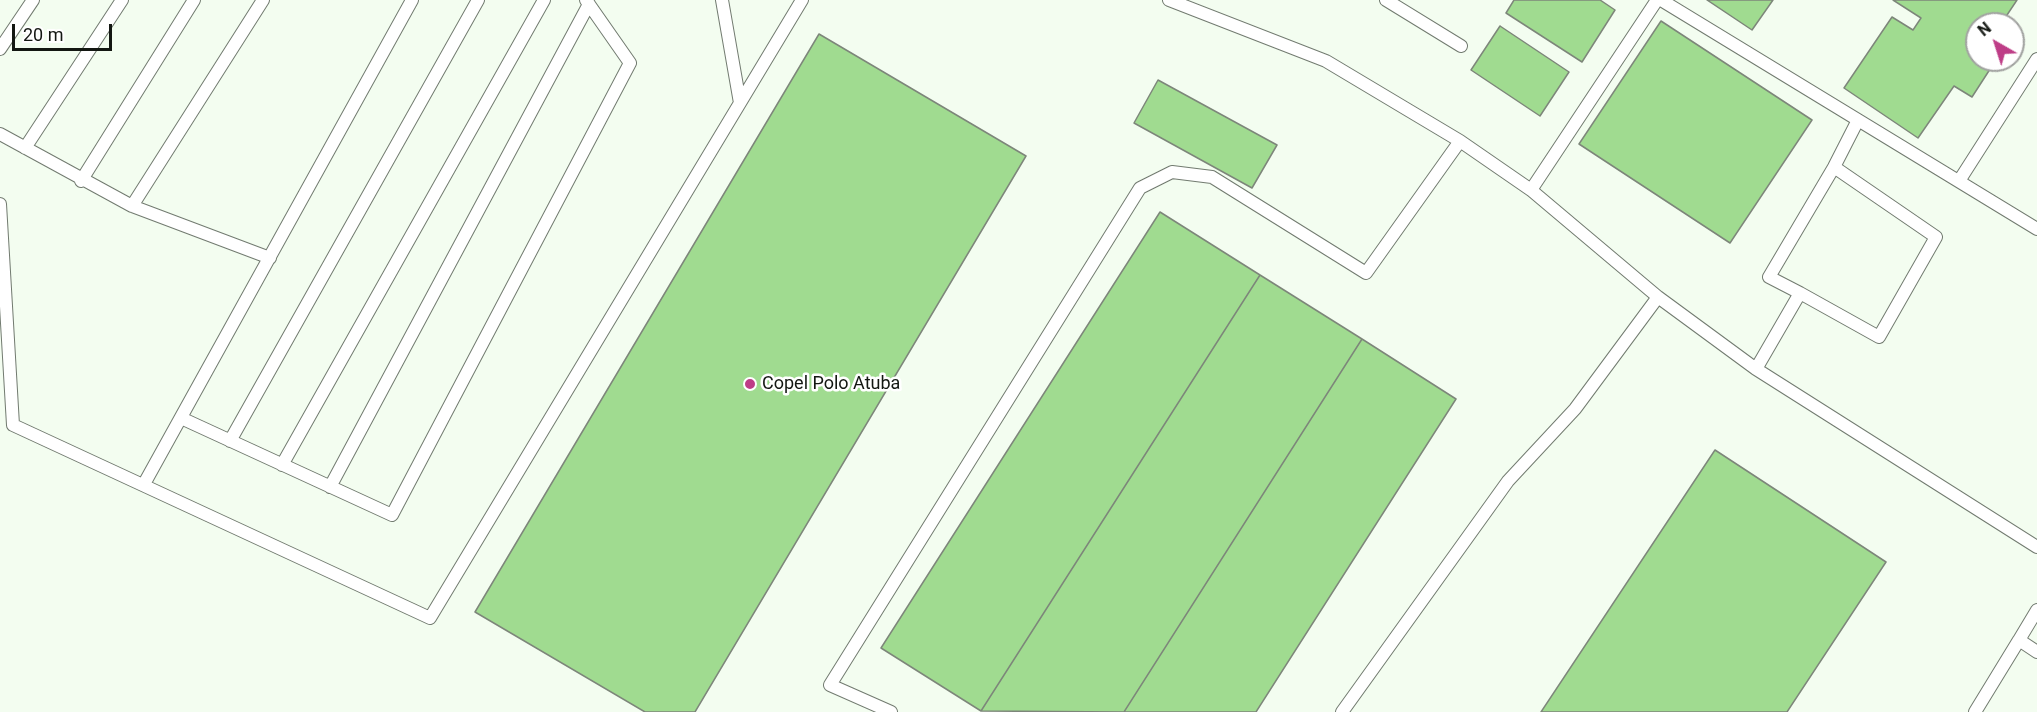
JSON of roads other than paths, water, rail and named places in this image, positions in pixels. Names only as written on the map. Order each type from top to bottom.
[{"type":"lane","points":[[0,49],[33,0]]},
{"type":"lane","points":[[25,148],[122,0]]},
{"type":"lane","points":[[81,181],[194,0]]},
{"type":"lane","points":[[132,206],[263,0]]},
{"type":"lane","points":[[144,484],[412,0]]},
{"type":"lane","points":[[231,441],[478,0]]},
{"type":"lane","points":[[282,465],[544,0]]},
{"type":"lane","points":[[722,0],[740,103]]},
{"type":"lane","points":[[0,204],[13,425],[430,618],[802,0]]},
{"type":"lane","points":[[1169,0],[1326,61],[1460,141],[1532,190],[1658,297],[1756,369],[2037,547]]},
{"type":"lane","points":[[1386,0],[1461,46]]},
{"type":"lane","points":[[1532,190],[1659,0],[2037,229]]},
{"type":"lane","points":[[181,418],[282,465],[330,487],[392,515],[630,63],[587,2],[330,487]]},
{"type":"lane","points":[[1959,181],[2037,59]]},
{"type":"lane","points":[[1834,167],[1936,237],[1879,337],[1769,277],[1834,167],[1858,120]]},
{"type":"lane","points":[[0,134],[81,181],[132,206],[270,258]]},
{"type":"lane","points":[[891,712],[830,685],[1140,188],[1172,172],[1212,177],[1366,273],[1460,141]]},
{"type":"lane","points":[[1756,369],[1800,293]]},
{"type":"lane","points":[[1342,712],[1508,481],[1575,409],[1658,297]]},
{"type":"lane","points":[[1974,712],[2037,610]]},
{"type":"lane","points":[[2019,640],[2037,652]]},
{"type":"place","name":"Copel Polo Atuba","points":[[750,384]]}]
